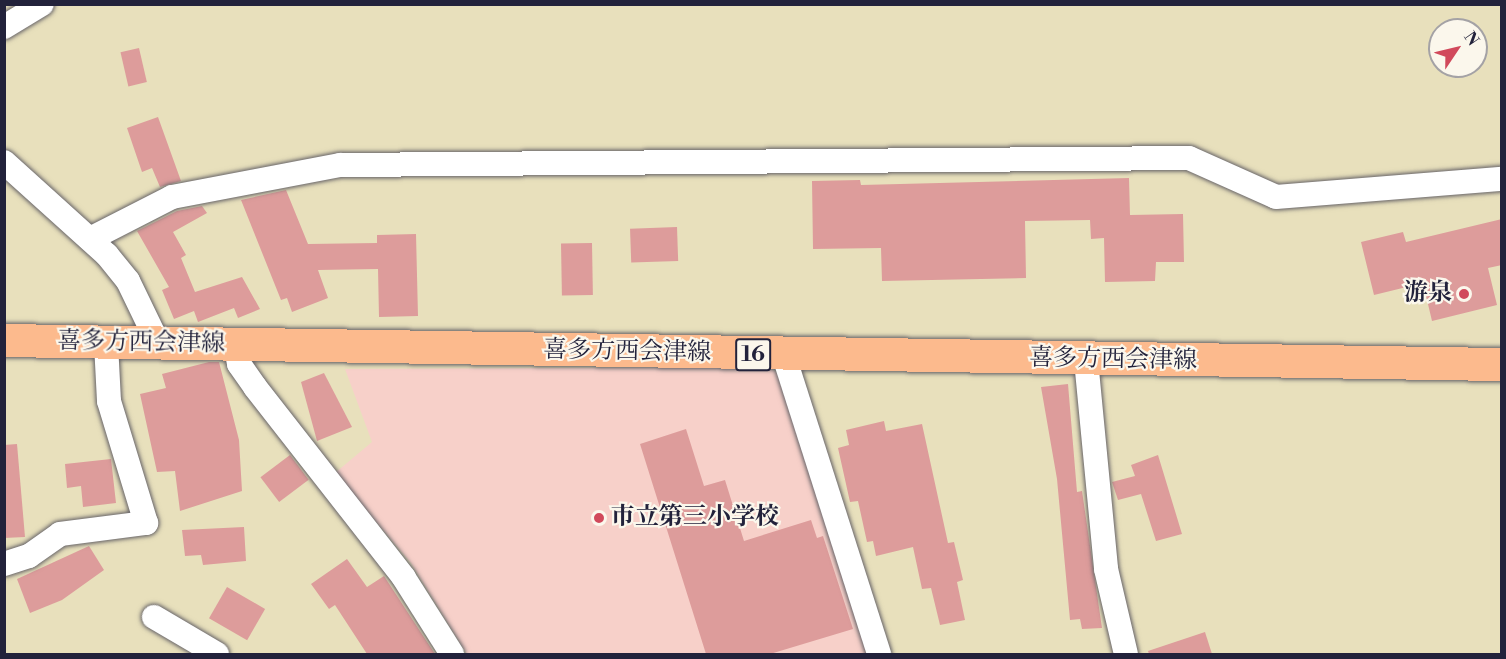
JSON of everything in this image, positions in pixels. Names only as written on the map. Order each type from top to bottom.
[{"type":"main road","name":"喜多方西会津線","points":[[4,340],[106,344],[235,344],[783,356],[1502,364]]},
{"type":"street","points":[[4,27],[42,4]]},
{"type":"street","points":[[90,239],[172,197],[339,165],[1189,158],[1276,197],[1502,178]]},
{"type":"street","points":[[4,162],[90,239],[128,281],[159,345]]},
{"type":"street","points":[[4,564],[29,556],[60,534],[146,523],[114,423],[106,344]]},
{"type":"street","points":[[235,344],[239,364],[255,387],[404,578],[452,654]]},
{"type":"street","points":[[783,356],[879,654]]},
{"type":"street","points":[[1086,360],[1106,569],[1126,654]]},
{"type":"street","points":[[154,617],[217,654]]},
{"type":"shaded area","name":"市立第三小学校","points":[[769,367],[777,373],[871,654],[467,654],[411,563],[335,473],[372,442],[345,369]]},
{"type":"building","points":[[139,48],[147,82],[128,86],[120,52]]},
{"type":"building","points":[[158,117],[181,181],[160,187],[152,168],[142,172],[127,128]]},
{"type":"building","points":[[1129,178],[1130,215],[1183,214],[1184,262],[1156,262],[1155,281],[1105,282],[1104,238],[1091,239],[1090,220],[1025,221],[1026,278],[882,281],[881,248],[813,249],[812,181],[860,180],[861,185]]},
{"type":"building","points":[[286,190],[308,244],[377,243],[377,235],[416,234],[418,316],[379,317],[378,269],[318,270],[328,298],[292,312],[287,298],[281,300],[241,200]]},
{"type":"building","points":[[202,206],[207,213],[173,232],[186,255],[181,258],[195,292],[242,277],[260,309],[238,318],[234,308],[198,322],[194,311],[174,319],[162,290],[169,287],[137,231],[177,211]]},
{"type":"building","points":[[1502,219],[1502,265],[1488,268],[1497,305],[1432,321],[1423,283],[1374,295],[1361,242],[1403,232],[1406,242]]},
{"type":"building","points":[[677,227],[678,261],[631,263],[630,229]]},
{"type":"building","points":[[592,243],[593,295],[562,296],[561,244]]},
{"type":"building","points":[[209,362],[219,362],[239,440],[242,491],[180,511],[175,471],[157,472],[140,394],[166,388],[162,374]]},
{"type":"building","points":[[324,373],[352,427],[317,441],[301,382]]},
{"type":"building","points":[[1068,384],[1077,492],[1082,491],[1102,628],[1082,629],[1080,619],[1070,620],[1057,479],[1041,387]]},
{"type":"building","points":[[884,421],[886,431],[922,424],[948,543],[954,542],[963,580],[957,582],[965,620],[940,625],[931,588],[922,589],[913,547],[876,556],[873,541],[867,542],[858,501],[850,502],[838,448],[849,445],[846,430]]},
{"type":"building","points":[[686,429],[704,486],[725,480],[744,541],[811,520],[817,538],[823,536],[853,629],[770,654],[706,654],[640,444]]},
{"type":"building","points":[[17,444],[25,537],[4,538],[4,445]]},
{"type":"building","points":[[290,455],[309,480],[279,502],[260,477]]},
{"type":"building","points":[[1158,455],[1182,534],[1156,541],[1141,494],[1118,500],[1112,482],[1135,476],[1131,465]]},
{"type":"building","points":[[111,459],[116,503],[83,507],[81,486],[67,488],[65,464]]},
{"type":"building","points":[[244,527],[246,561],[203,565],[201,555],[185,556],[182,530]]},
{"type":"building","points":[[89,546],[104,570],[62,600],[30,613],[17,579]]},
{"type":"building","points":[[347,559],[367,587],[384,576],[435,654],[367,654],[335,605],[329,609],[311,584]]},
{"type":"building","points":[[227,587],[265,609],[247,640],[209,618]]},
{"type":"building","points":[[1205,632],[1212,654],[1149,654],[1148,651]]},
{"type":"place","name":"游泉","points":[[1464,294]]},
{"type":"place","name":"市立第三小学校","points":[[599,518]]}]
